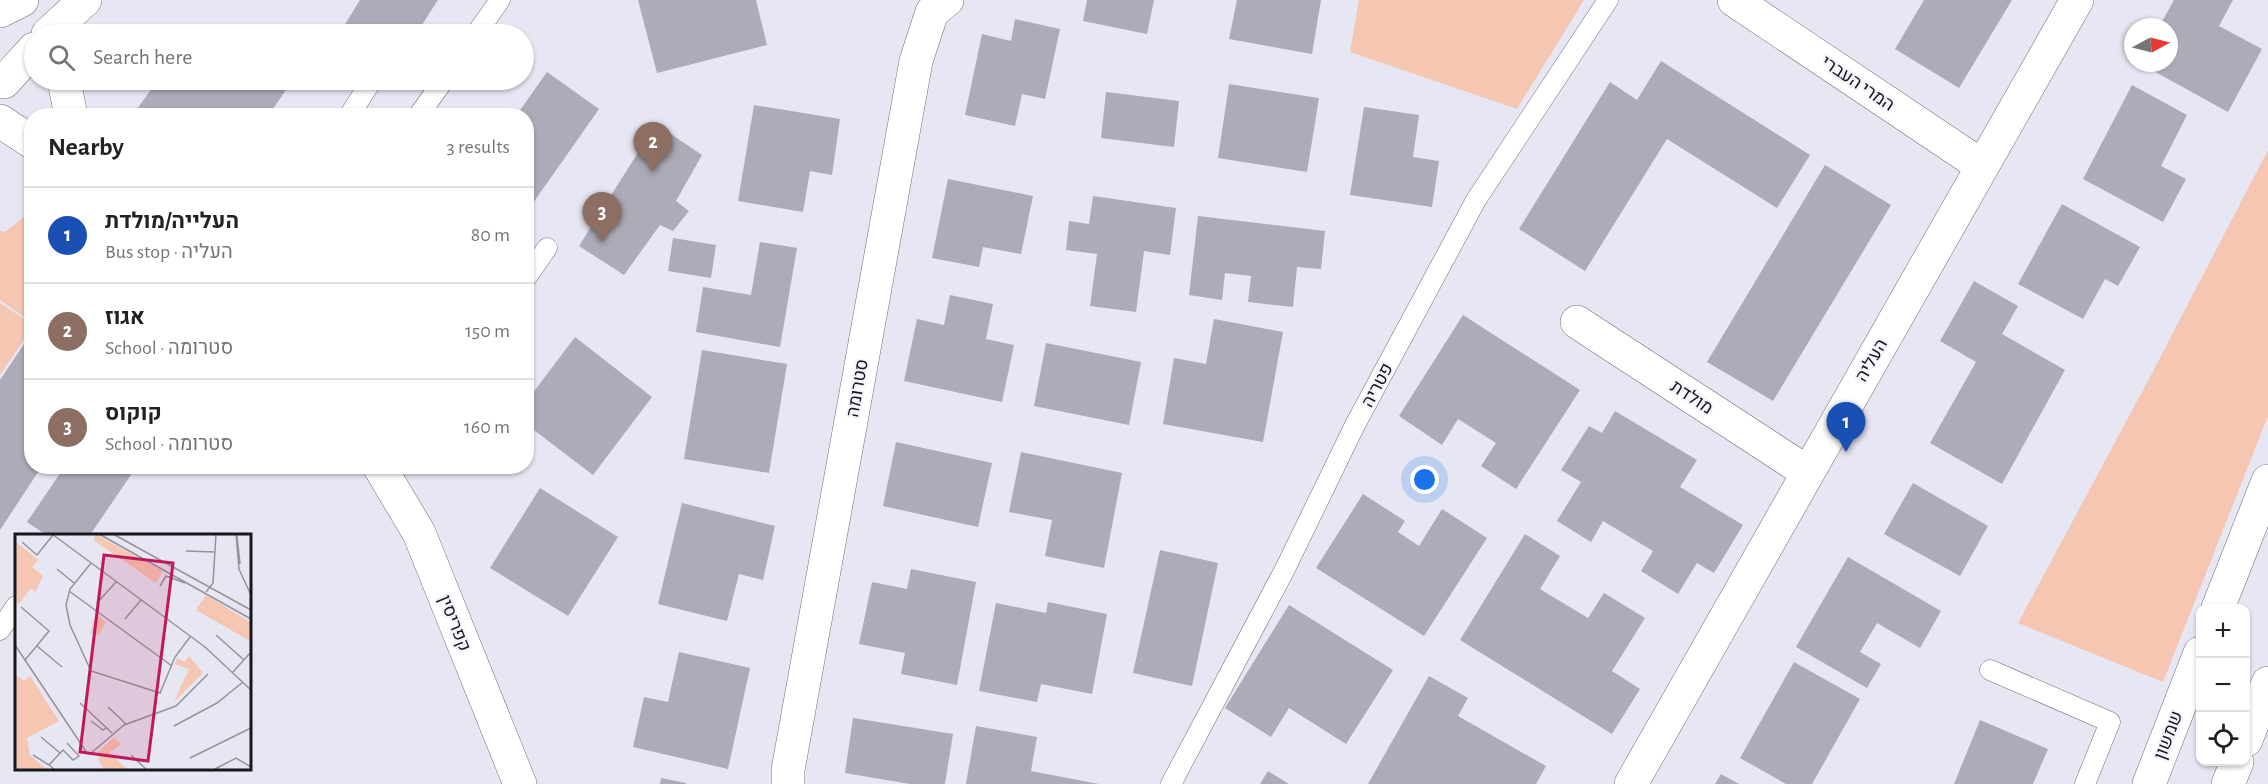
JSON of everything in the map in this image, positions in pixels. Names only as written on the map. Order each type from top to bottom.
[{"type":"street","points":[[0,11],[22,0]]},
{"type":"street","points":[[59,24],[85,0]]},
{"type":"street","points":[[79,24],[92,0]]},
{"type":"street","name":"סטרומה","points":[[788,784],[788,770],[916,61],[932,12],[947,0]]},
{"type":"street","name":"המרי העברי","points":[[1734,0],[1982,166]]},
{"type":"street","name":"העליה","points":[[1631,784],[2077,0]]},
{"type":"street","points":[[1,84],[24,60]]},
{"type":"street","points":[[66,90],[69,108]]},
{"type":"street","points":[[0,121],[24,137]]},
{"type":"street","name":"מולדת","points":[[1577,322],[1807,472]]},
{"type":"street","name":"קפריסין","points":[[388,474],[419,533],[520,784]]},
{"type":"street","points":[[2220,604],[2268,481]]},
{"type":"street","name":"שמשון","points":[[2149,784],[2198,658]]},
{"type":"street","points":[[2250,730],[2268,683]]},
{"type":"street","points":[[2228,784],[2235,766]]},
{"type":"lane","points":[[483,24],[500,0]]},
{"type":"lane","name":"פטריה","points":[[1171,784],[1285,569],[1355,425],[1476,200],[1608,0]]},
{"type":"lane","points":[[354,108],[366,90]]},
{"type":"lane","points":[[424,108],[437,90]]},
{"type":"lane","points":[[534,267],[548,248]]},
{"type":"lane","points":[[0,630],[15,608]]},
{"type":"lane","points":[[1990,670],[2109,722],[2085,784]]},
{"type":"shaded area","points":[[1359,0],[1584,0],[1517,109],[1350,52]]},
{"type":"shaded area","points":[[2268,150],[2268,416],[2163,682],[2018,623]]},
{"type":"shaded area","points":[[24,217],[24,317],[0,300],[0,231],[5,232]]},
{"type":"shaded area","points":[[0,303],[24,319],[24,339],[0,375]]},
{"type":"building","points":[[360,0],[438,0],[422,24],[345,24]]},
{"type":"building","points":[[638,0],[756,0],[767,45],[657,73]]},
{"type":"building","points":[[1087,0],[1154,0],[1147,34],[1083,21]]},
{"type":"building","points":[[1237,0],[1321,0],[1312,54],[1229,39]]},
{"type":"building","points":[[1924,0],[2012,0],[1959,88],[1895,49]]},
{"type":"building","points":[[2174,0],[2233,0],[2219,26],[2262,49],[2228,112],[2155,72],[2178,72],[2178,18],[2164,18]]},
{"type":"building","points":[[1015,19],[1060,29],[1045,99],[1022,94],[1015,126],[965,115],[982,34],[1011,41]]},
{"type":"building","points":[[1661,61],[1810,155],[1777,208],[1667,139],[1585,271],[1519,229],[1610,82],[1637,100]]},
{"type":"building","points":[[547,72],[599,109],[534,202],[534,108],[522,108]]},
{"type":"building","points":[[1229,84],[1319,98],[1307,172],[1218,158]]},
{"type":"building","points":[[2132,85],[2187,115],[2161,166],[2186,179],[2163,222],[2083,179]]},
{"type":"building","points":[[151,90],[286,90],[274,108],[138,108]]},
{"type":"building","points":[[1106,92],[1179,101],[1174,147],[1101,138]]},
{"type":"building","points":[[754,105],[840,119],[832,175],[810,171],[803,212],[738,201]]},
{"type":"building","points":[[1364,107],[1419,115],[1413,157],[1439,161],[1432,207],[1350,195]]},
{"type":"building","points":[[656,124],[702,155],[676,201],[689,211],[673,231],[660,225],[624,275],[579,246]]},
{"type":"building","points":[[1825,165],[1891,205],[1773,401],[1707,362]]},
{"type":"building","points":[[948,179],[1033,196],[1021,254],[983,247],[979,267],[932,258]]},
{"type":"building","points":[[1093,196],[1176,208],[1170,255],[1144,251],[1136,312],[1090,306],[1097,254],[1066,250],[1069,221],[1089,224]]},
{"type":"building","points":[[2062,204],[2140,247],[2118,286],[2105,279],[2083,319],[2018,284]]},
{"type":"building","points":[[1198,216],[1325,231],[1321,269],[1297,267],[1293,307],[1248,302],[1251,276],[1225,273],[1222,300],[1189,295]]},
{"type":"building","points":[[673,238],[716,245],[711,278],[668,271]]},
{"type":"building","points":[[760,242],[797,248],[780,347],[696,332],[703,287],[751,295]]},
{"type":"building","points":[[1974,281],[2018,306],[2002,334],[2065,370],[2002,484],[1930,443],[1976,362],[1940,341]]},
{"type":"building","points":[[950,295],[993,304],[986,339],[1014,345],[1002,402],[904,381],[917,319],[944,325]]},
{"type":"building","points":[[1463,315],[1580,390],[1516,489],[1481,466],[1496,443],[1458,419],[1442,445],[1399,416]]},
{"type":"building","points":[[1214,319],[1283,332],[1263,442],[1163,424],[1174,358],[1206,364]]},
{"type":"building","points":[[575,337],[652,397],[593,475],[534,430],[534,391]]},
{"type":"building","points":[[1046,343],[1141,362],[1129,425],[1034,406]]},
{"type":"building","points":[[24,344],[24,474],[37,474],[0,530],[0,380]]},
{"type":"building","points":[[702,350],[787,364],[769,473],[684,459]]},
{"type":"building","points":[[1615,411],[1697,460],[1680,487],[1743,525],[1714,573],[1697,563],[1678,594],[1641,571],[1653,551],[1603,521],[1591,542],[1557,521],[1581,482],[1561,470],[1589,426],[1602,433]]},
{"type":"building","points":[[896,442],[992,463],[978,527],[883,506]]},
{"type":"building","points":[[1021,452],[1122,473],[1104,568],[1045,556],[1052,520],[1009,512]]},
{"type":"building","points":[[60,474],[132,474],[91,534],[45,534],[27,522]]},
{"type":"building","points":[[1913,483],[1988,526],[1960,576],[1884,534]]},
{"type":"building","points":[[540,488],[618,537],[568,616],[490,568]]},
{"type":"building","points":[[1363,494],[1405,521],[1398,532],[1419,546],[1442,509],[1487,538],[1424,636],[1316,568]]},
{"type":"building","points":[[682,503],[775,526],[763,580],[739,574],[727,621],[658,604]]},
{"type":"building","points":[[1525,534],[1560,556],[1540,589],[1588,618],[1604,593],[1645,618],[1612,671],[1640,689],[1612,734],[1460,640]]},
{"type":"building","points":[[1160,550],[1218,563],[1192,686],[1133,673]]},
{"type":"building","points":[[1848,557],[1941,611],[1920,648],[1877,623],[1860,652],[1881,664],[1867,688],[1796,647]]},
{"type":"building","points":[[911,569],[976,582],[957,685],[901,674],[905,653],[859,644],[872,582],[907,589]]},
{"type":"building","points":[[1048,602],[1107,614],[1092,694],[1041,684],[1037,702],[979,691],[996,603],[1046,613]]},
{"type":"building","points":[[1289,605],[1393,670],[1346,744],[1289,708],[1271,737],[1225,708]]},
{"type":"building","points":[[679,652],[750,668],[728,769],[633,747],[644,697],[668,702]]},
{"type":"building","points":[[1794,662],[1860,699],[1812,784],[1786,784],[1740,758]]},
{"type":"building","points":[[1429,676],[1468,698],[1458,716],[1546,766],[1536,784],[1368,784]]},
{"type":"building","points":[[853,718],[953,734],[945,784],[910,784],[845,773]]},
{"type":"building","points":[[1980,720],[2048,749],[2033,784],[1954,784]]},
{"type":"building","points":[[976,726],[1037,737],[1031,771],[1099,784],[966,784]]},
{"type":"building","points":[[1268,771],[1289,784],[1260,784]]},
{"type":"building","points":[[1721,774],[1739,784],[1715,784]]},
{"type":"building","points":[[661,778],[686,783],[686,784],[660,784]]},
{"type":"place","name":"אגוז","points":[[653,172]]},
{"type":"place","name":"קוקוס","points":[[602,242]]},
{"type":"place","name":"העלייה/מולדת","points":[[1846,452]]}]
